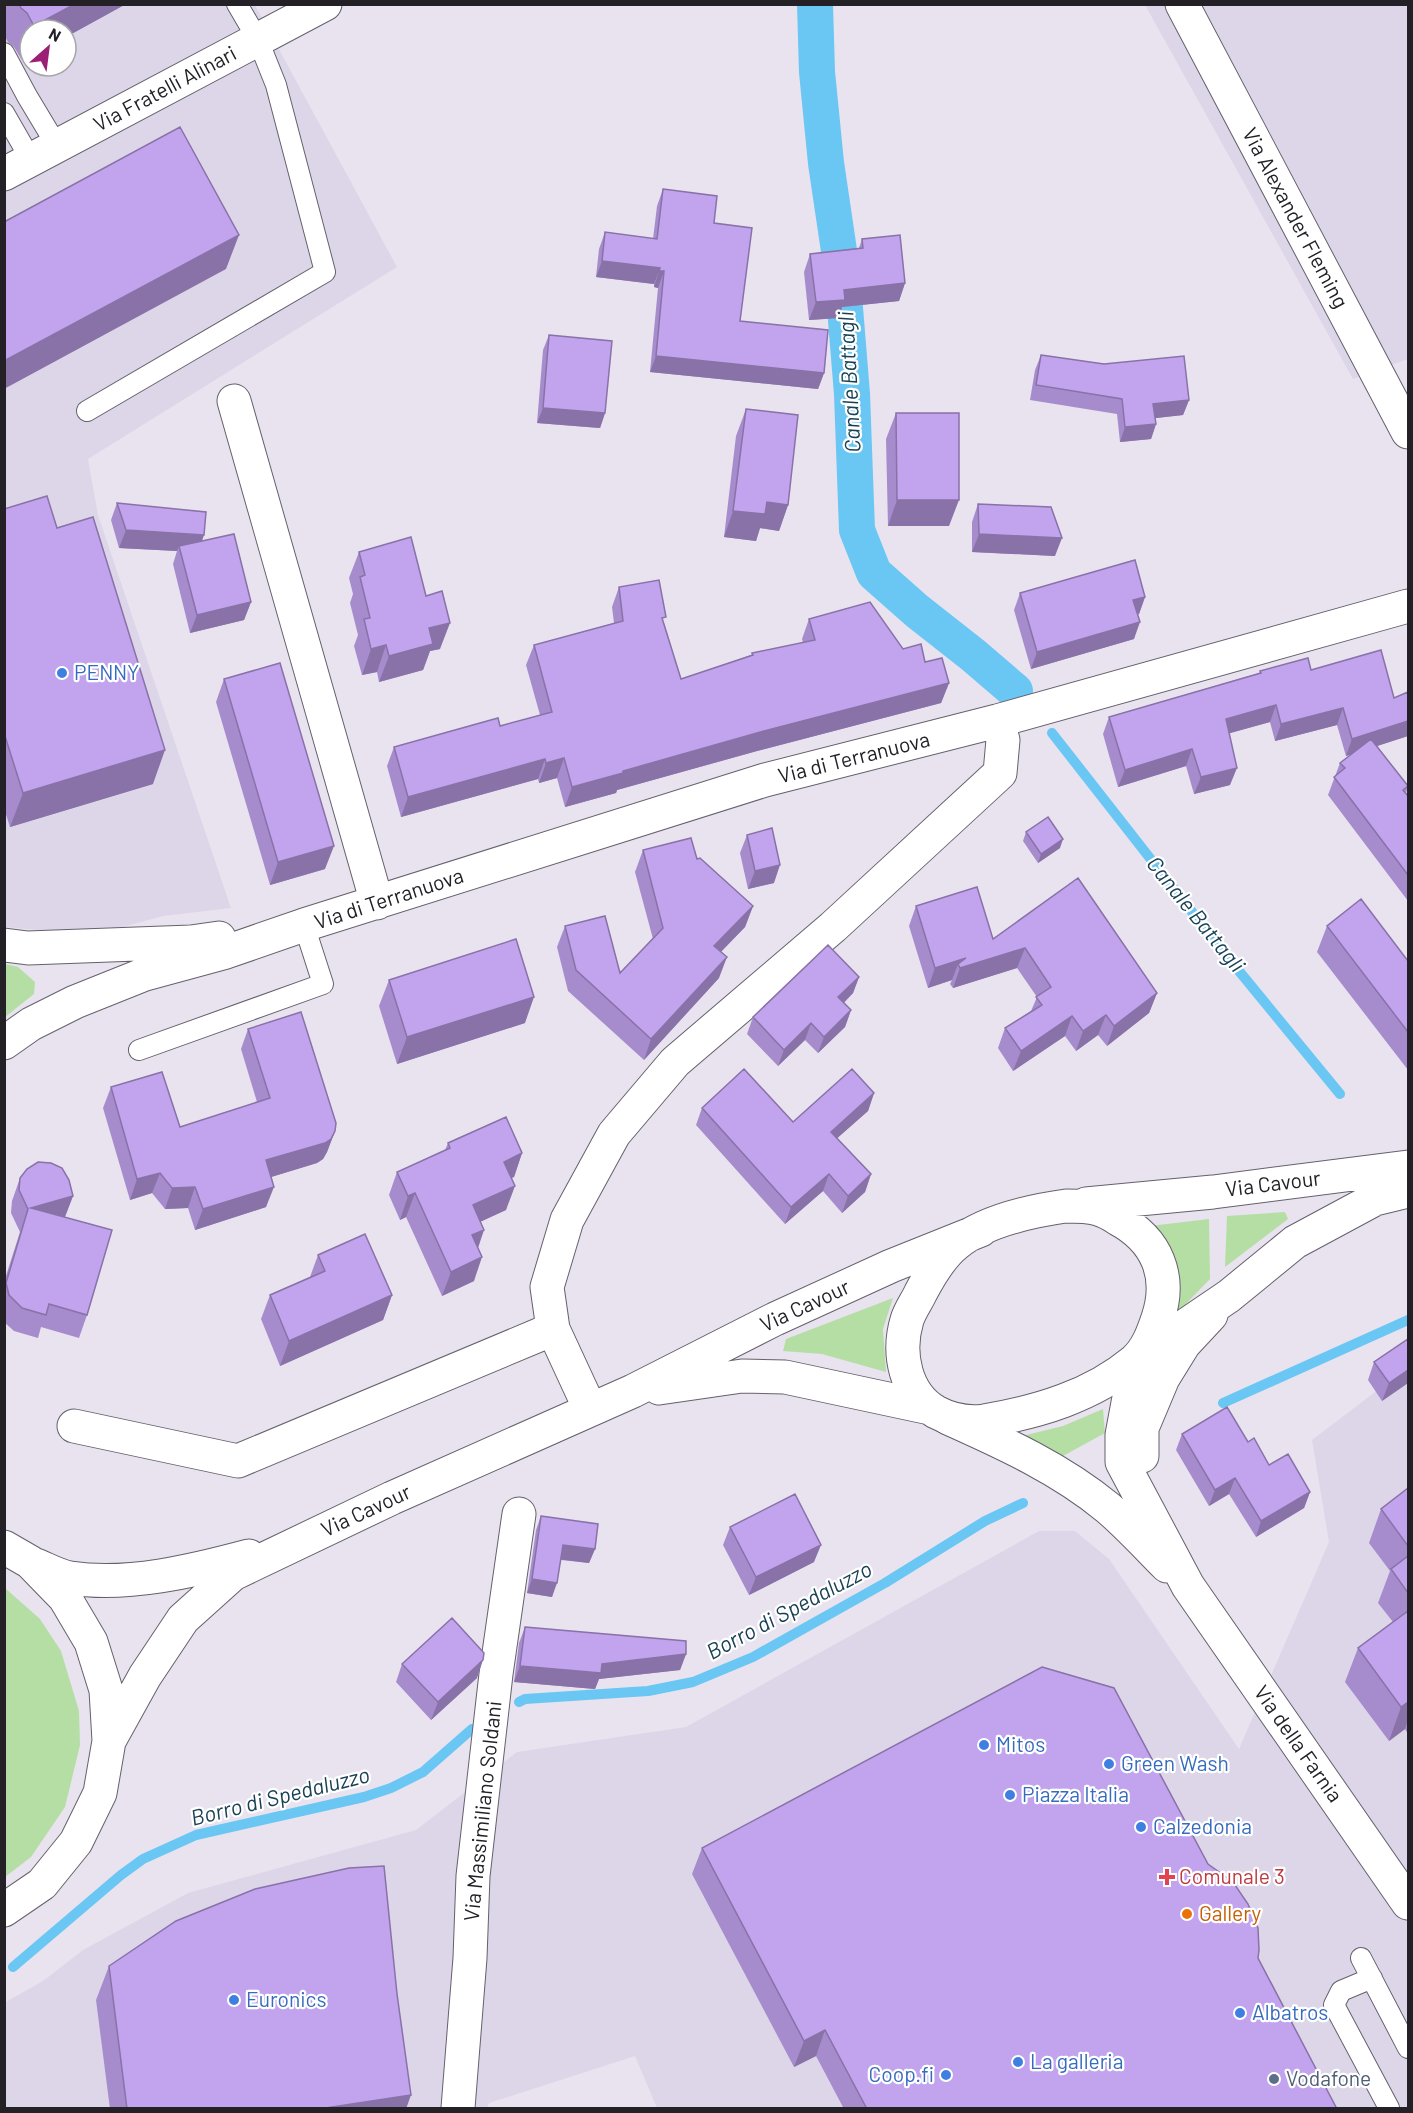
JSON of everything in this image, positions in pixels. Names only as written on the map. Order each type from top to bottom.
[{"type":"street","name":"Via Fratelli Alinari","points":[[31,160],[325,4]]},
{"type":"street","name":"Via Alexander Fleming","points":[[1182,4],[1408,432]]},
{"type":"street","points":[[234,401],[377,903]]},
{"type":"street","name":"Via di Terranuova","points":[[4,1043],[31,1024],[75,1002],[145,974],[226,952],[765,780],[997,722],[1408,606]]},
{"type":"street","points":[[591,1409],[553,1329],[547,1287],[567,1220],[614,1134],[675,1062],[833,927],[1000,773],[1003,740],[997,722]]},
{"type":"street","name":"Via di Terranuova","points":[[4,945],[28,948],[191,942],[304,926]]},
{"type":"street","name":"Via Cavour","points":[[110,1740],[145,1676],[183,1619],[233,1574],[392,1498],[633,1391],[775,1319],[891,1266],[1008,1219],[1049,1208],[1213,1192],[1408,1167]]},
{"type":"street","name":"Via Cavour","points":[[633,1391],[742,1376],[785,1377],[972,1422],[1034,1410],[1094,1387],[1229,1296],[1294,1242],[1375,1199],[1408,1191]]},
{"type":"street","name":"Via Cavour","points":[[1066,1206],[1100,1209],[1130,1225],[1145,1240],[1158,1259],[1165,1284],[1163,1303],[1152,1338],[1136,1359]]},
{"type":"street","name":"Via Cavour","points":[[938,1413],[919,1398],[909,1380],[902,1360],[903,1336],[908,1318],[928,1279],[944,1257],[957,1244],[981,1230]]},
{"type":"street","name":"Via della Farnia","points":[[1142,1497],[1142,1428],[1163,1378],[1184,1344],[1229,1296]]},
{"type":"street","points":[[74,1426],[238,1461],[553,1329]]},
{"type":"street","name":"Via della Farnia","points":[[1136,1359],[1122,1435],[1122,1462],[1188,1586],[1408,1903]]},
{"type":"street","name":"Via della Farnia","points":[[938,1413],[1024,1455],[1077,1486],[1108,1509],[1188,1586]]},
{"type":"street","name":"Via Massimiliano Soldani","points":[[458,2109],[470,1958],[473,1876],[496,1674],[519,1514]]},
{"type":"street","name":"Via Cavour","points":[[17,1555],[68,1578],[112,1581],[199,1569],[297,1544]]},
{"type":"street","points":[[4,1910],[42,1884],[76,1842],[99,1794],[110,1740],[106,1690],[91,1642],[65,1598],[17,1555]]},
{"type":"lane","points":[[87,411],[325,272],[276,85],[258,40],[237,4]]},
{"type":"lane","points":[[4,53],[27,96],[31,160]]},
{"type":"lane","points":[[4,113],[31,160]]},
{"type":"lane","points":[[139,1050],[323,984],[304,926]]},
{"type":"lane","points":[[1361,1958],[1408,2048]]},
{"type":"lane","points":[[1372,1978],[1341,1991],[1334,2005],[1389,2109]]},
{"type":"shaded area","points":[[4,5],[255,5],[397,267],[88,459],[98,515],[231,908],[163,916],[93,935],[5,927]]},
{"type":"shaded area","points":[[1145,5],[1408,5],[1408,359],[1353,379]]},
{"type":"shaded area","points":[[1408,1367],[1408,2108],[657,2108],[635,2056],[489,2103],[487,2108],[5,2108],[4,2003],[43,1981],[83,1950],[188,1893],[416,1830],[517,1752],[686,1727],[1039,1531],[1075,1531],[1109,1559],[1239,1749],[1329,1542],[1312,1440]]},
{"type":"green space","points":[[5,964],[18,967],[35,982],[34,994],[5,1017]]},
{"type":"green space","points":[[1285,1212],[1288,1219],[1225,1267],[1227,1216]]},
{"type":"green space","points":[[1209,1219],[1210,1279],[1179,1311],[1175,1310],[1150,1226]]},
{"type":"green space","points":[[893,1298],[883,1329],[886,1372],[822,1354],[783,1351],[786,1339]]},
{"type":"green space","points":[[1103,1409],[1105,1433],[1063,1456],[1022,1436],[1063,1426]]},
{"type":"green space","points":[[5,1588],[40,1619],[61,1651],[79,1711],[80,1745],[65,1807],[31,1857],[5,1877]]},
{"type":"building","points":[[19,4],[75,4],[49,18],[30,18]]},
{"type":"building","points":[[180,127],[239,235],[4,361],[4,222]]},
{"type":"building","points":[[663,189],[717,196],[714,223],[752,228],[740,321],[828,330],[824,373],[656,356],[664,271],[659,271],[660,268],[602,261],[605,232],[657,239]]},
{"type":"building","points":[[900,235],[905,283],[844,290],[845,300],[816,302],[810,254],[863,248],[862,239]]},
{"type":"building","points":[[549,335],[612,341],[605,413],[543,408]]},
{"type":"building","points":[[1041,355],[1104,364],[1184,356],[1189,400],[1153,404],[1156,424],[1125,427],[1122,399],[1036,385]]},
{"type":"building","points":[[746,409],[798,415],[788,505],[767,502],[765,514],[733,511]]},
{"type":"building","points":[[896,413],[959,413],[959,500],[897,500]]},
{"type":"building","name":"PENNY","points":[[47,496],[57,528],[93,517],[165,750],[23,793],[4,733],[4,509]]},
{"type":"building","points":[[117,503],[206,512],[204,535],[126,530]]},
{"type":"building","points":[[978,504],[1051,507],[1062,538],[979,534]]},
{"type":"building","points":[[234,534],[251,602],[197,615],[179,546]]},
{"type":"building","points":[[411,537],[426,596],[442,591],[450,623],[429,628],[433,644],[389,656],[386,645],[371,649],[364,619],[370,618],[360,577],[365,575],[359,552]]},
{"type":"building","points":[[1135,560],[1145,597],[1133,600],[1140,622],[1037,652],[1020,593]]},
{"type":"building","points":[[659,580],[666,617],[662,618],[681,679],[753,655],[752,653],[815,640],[809,619],[870,602],[903,649],[921,644],[925,662],[942,658],[949,683],[764,731],[572,787],[564,758],[546,763],[545,759],[408,797],[394,747],[498,718],[500,726],[552,712],[534,645],[623,621],[619,587]]},
{"type":"building","points":[[1381,650],[1394,698],[1408,692],[1408,721],[1352,739],[1343,708],[1281,724],[1276,705],[1226,719],[1237,768],[1201,777],[1192,749],[1125,770],[1109,717],[1308,658],[1311,670]]},
{"type":"building","points":[[280,663],[334,846],[278,862],[224,679]]},
{"type":"building","points":[[1371,739],[1408,786],[1403,790],[1408,796],[1408,875],[1334,777],[1345,768],[1340,763]]},
{"type":"building","points":[[1048,817],[1063,839],[1041,854],[1026,832]]},
{"type":"building","points":[[772,828],[780,865],[755,871],[747,835]]},
{"type":"building","points":[[691,838],[697,859],[700,858],[753,906],[714,946],[727,957],[651,1039],[576,970],[565,926],[605,916],[620,973],[663,928],[643,850]]},
{"type":"building","points":[[1078,878],[1157,993],[1114,1026],[1106,1015],[1083,1031],[1072,1016],[1021,1051],[1005,1028],[1042,1005],[1036,997],[1051,987],[1025,948],[960,968],[958,964],[966,958],[935,968],[916,906],[977,887],[993,939]]},
{"type":"building","points":[[1361,899],[1408,961],[1408,1032],[1327,926]]},
{"type":"building","points":[[516,939],[534,997],[407,1037],[389,980]]},
{"type":"building","points":[[828,945],[859,977],[838,997],[851,1010],[824,1037],[811,1023],[784,1050],[753,1017]]},
{"type":"building","points":[[301,1012],[336,1123],[331,1139],[325,1143],[266,1160],[274,1187],[203,1209],[195,1187],[172,1188],[160,1173],[137,1179],[111,1087],[162,1072],[180,1127],[270,1098],[248,1029]]},
{"type":"building","points":[[744,1069],[793,1122],[852,1069],[874,1093],[831,1132],[871,1174],[848,1196],[829,1174],[791,1207],[702,1108]]},
{"type":"building","points":[[506,1117],[522,1153],[504,1162],[515,1186],[473,1205],[484,1230],[472,1235],[482,1257],[451,1272],[415,1193],[408,1196],[397,1172],[450,1148],[448,1143]]},
{"type":"building","points":[[38,1162],[51,1163],[62,1168],[69,1180],[73,1196],[31,1208],[112,1230],[87,1315],[49,1304],[46,1315],[22,1308],[9,1295],[6,1283],[28,1209],[19,1190],[20,1178],[27,1169]]},
{"type":"building","points":[[365,1234],[392,1295],[289,1341],[270,1295],[325,1271],[318,1255]]},
{"type":"building","points":[[1408,1339],[1408,1370],[1389,1383],[1374,1362]]},
{"type":"building","points":[[1227,1407],[1248,1442],[1254,1438],[1269,1465],[1288,1454],[1310,1492],[1261,1521],[1235,1478],[1215,1490],[1182,1434]]},
{"type":"building","points":[[1408,1488],[1408,1546],[1381,1509]]},
{"type":"building","points":[[795,1494],[821,1545],[756,1577],[730,1527]]},
{"type":"building","points":[[541,1516],[598,1524],[595,1549],[563,1545],[557,1583],[532,1579]]},
{"type":"building","points":[[1408,1556],[1408,1593],[1391,1569]]},
{"type":"building","points":[[1408,1611],[1408,1702],[1401,1707],[1358,1648]]},
{"type":"building","points":[[452,1618],[484,1653],[483,1660],[438,1702],[402,1664]]},
{"type":"building","points":[[525,1627],[686,1641],[686,1654],[602,1664],[601,1673],[520,1666]]},
{"type":"building","points":[[1042,1667],[1114,1688],[1208,1864],[1233,1882],[1248,1904],[1258,1928],[1258,1958],[1337,2109],[867,2109],[825,2030],[804,2041],[702,1848]]},
{"type":"building","points":[[384,1866],[397,1994],[411,2095],[319,2109],[127,2109],[109,1966],[176,1921],[255,1889],[349,1868]]},
{"type":"waterway","name":"Canale Battagli","points":[[815,4],[817,72],[826,163],[842,271],[852,394],[857,530],[874,573],[1015,691]]},
{"type":"waterway","name":"Canale Battagli","points":[[1052,733],[1225,954],[1340,1094]]},
{"type":"waterway","name":"Borro di Spedaluzzo","points":[[1223,1403],[1408,1320]]},
{"type":"waterway","name":"Borro di Spedaluzzo","points":[[519,1702],[525,1699],[648,1691],[693,1682],[753,1657],[885,1583],[985,1521],[1023,1503]]},
{"type":"waterway","name":"Borro di Spedaluzzo","points":[[13,1967],[143,1859],[196,1835],[364,1797],[391,1788],[423,1772],[472,1729]]},
{"type":"place","name":"PENNY","points":[[62,673]]},
{"type":"place","name":"Mitos","points":[[984,1745]]},
{"type":"place","name":"Green Wash","points":[[1109,1764]]},
{"type":"place","name":"Piazza Italia","points":[[1010,1795]]},
{"type":"place","name":"Calzedonia","points":[[1141,1827]]},
{"type":"place","name":"Comunale 3","points":[[1167,1877]]},
{"type":"place","name":"Gallery","points":[[1187,1914]]},
{"type":"place","name":"Euronics","points":[[234,2000]]},
{"type":"place","name":"Albatros","points":[[1240,2013]]},
{"type":"place","name":"La galleria","points":[[1018,2062]]},
{"type":"place","name":"Coop.fi","points":[[946,2075]]},
{"type":"place","name":"Vodafone","points":[[1274,2079]]}]
